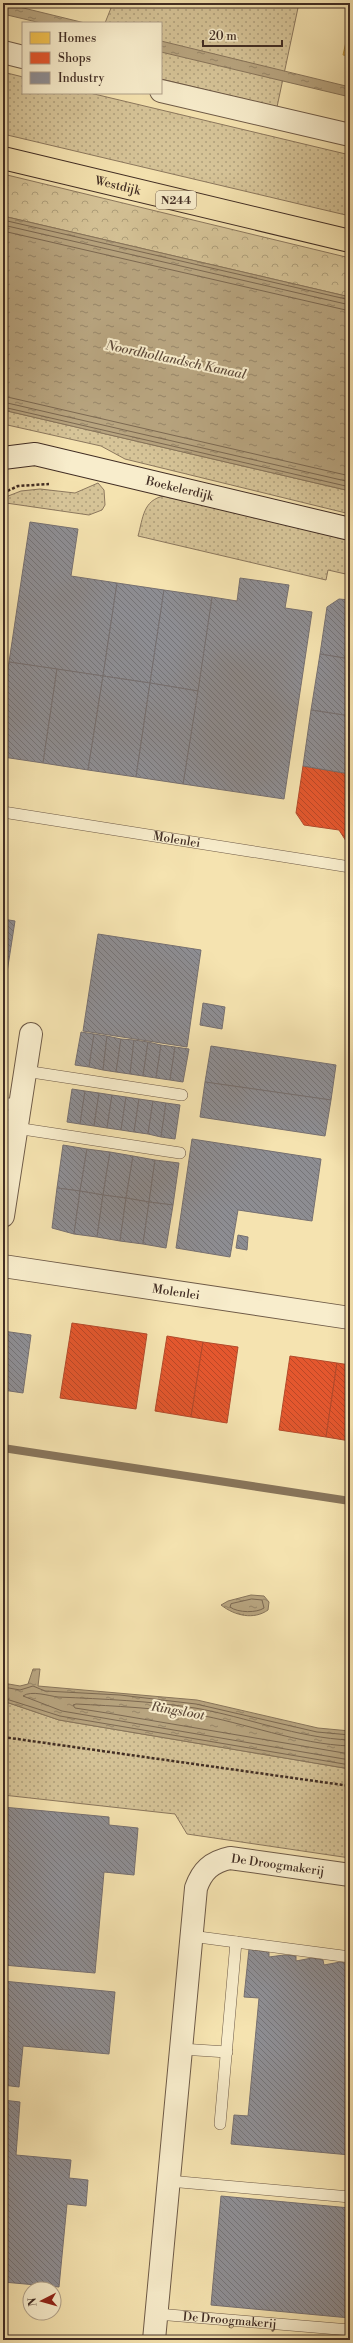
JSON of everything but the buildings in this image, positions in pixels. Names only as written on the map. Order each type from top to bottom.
[{"type":"main road","name":"Westdijk","points":[[3,158],[350,241]]},
{"type":"street","points":[[3,52],[22,57]]},
{"type":"street","points":[[162,91],[350,135]]},
{"type":"street","name":"Boekelerdijk","points":[[6,457],[35,454],[350,529]]},
{"type":"street","points":[[3,1216],[16,1128],[11,1104],[25,1071],[31,1034]]},
{"type":"street","name":"Molenlei","points":[[3,1266],[350,1318]]},
{"type":"street","name":"De Droogmakerij","points":[[154,2340],[191,1936],[196,1888],[201,1874],[219,1860],[238,1859],[350,1875]]},
{"type":"lane","name":"Molenlei","points":[[3,812],[350,867]]},
{"type":"lane","points":[[25,1071],[182,1095]]},
{"type":"lane","points":[[16,1128],[180,1153]]},
{"type":"lane","points":[[191,1936],[350,1957]]},
{"type":"lane","points":[[220,2124],[236,1942]]},
{"type":"lane","points":[[181,2048],[227,2052]]},
{"type":"lane","points":[[169,2181],[350,2197]]},
{"type":"lane","name":"De Droogmakerij","points":[[157,2314],[350,2330]]},
{"type":"path","points":[[3,1738],[350,1786]]},
{"type":"green space","points":[[113,3],[299,3],[277,107],[162,79],[162,22],[105,22]]},
{"type":"green space","points":[[3,72],[22,77],[22,94],[94,94],[350,155],[350,216],[3,134]]},
{"type":"green space","points":[[3,174],[350,258],[350,297],[3,216]]},
{"type":"green space","points":[[3,410],[350,491],[350,514],[125,459],[101,446],[3,424]]},
{"type":"green space","points":[[98,483],[104,490],[105,505],[102,510],[89,515],[6,503],[3,524],[3,498],[21,491],[40,489],[75,493]]},
{"type":"green space","points":[[164,496],[350,540],[350,575],[328,570],[326,580],[138,536],[143,516],[148,506],[152,501]]},
{"type":"green space","points":[[3,1701],[59,1720],[350,1769],[350,1858],[187,1834],[175,1814],[3,1795]]},
{"type":"water","points":[[3,3],[81,22],[37,22],[3,14]]},
{"type":"water","points":[[162,41],[350,87],[350,97],[162,52]]},
{"type":"water","name":"Noordhollandsch Kanaal","points":[[3,216],[350,297],[350,491],[3,410]]},
{"type":"water","points":[[251,1595],[264,1596],[269,1602],[268,1610],[251,1616],[232,1612],[221,1605],[228,1601]]},
{"type":"water","name":"Ringsloot","points":[[33,1669],[40,1669],[38,1686],[197,1700],[318,1728],[350,1731],[350,1769],[59,1720],[3,1701],[3,1683],[20,1686],[28,1684]]},
{"type":"waterway","points":[[3,1448],[350,1501]]}]
